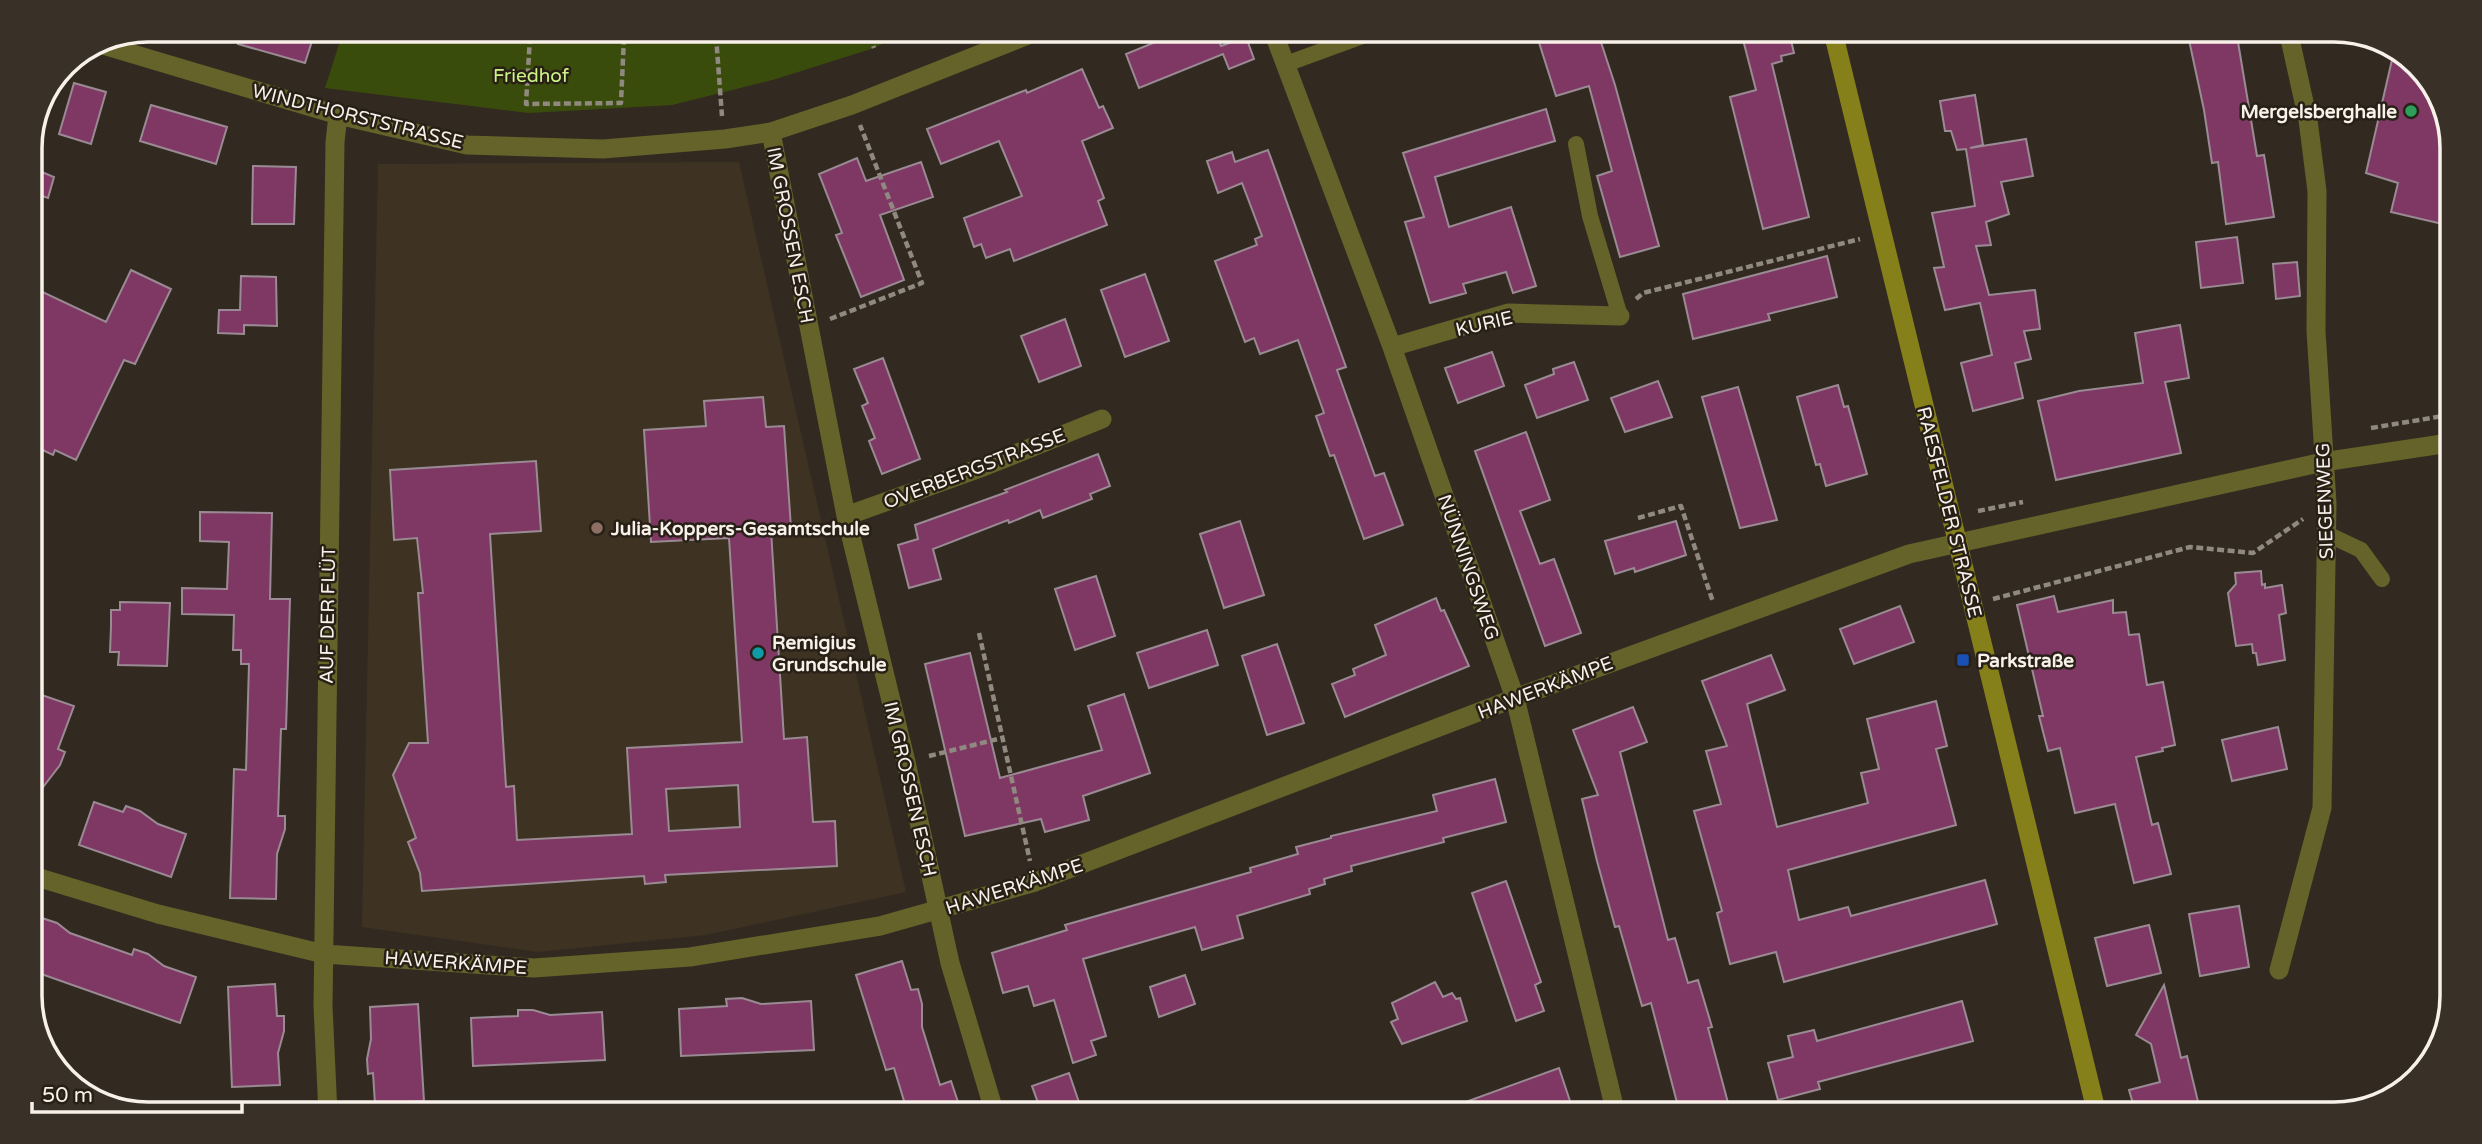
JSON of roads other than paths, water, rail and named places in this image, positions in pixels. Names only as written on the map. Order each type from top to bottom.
[{"type":"main road","name":"RAESFELDER STRASSE","points":[[1835,42],[2094,1102]]},
{"type":"street","name":"WINDTHORSTSTRASSE","points":[[113,48],[338,115],[467,145],[603,149],[725,139],[771,132],[852,105],[1010,42]]},
{"type":"street","name":"NÜNNINGSWEG","points":[[1277,42],[1392,347],[1515,698],[1613,1102]]},
{"type":"street","name":"SIEGENWEG","points":[[2279,970],[2322,808],[2327,534],[2316,331],[2318,191],[2308,120],[2291,42]]},
{"type":"street","name":"AUF DER FLÜT","points":[[327,1102],[323,1006],[334,183],[338,115]]},
{"type":"street","name":"IM GROSSEN ESCH","points":[[771,132],[846,516],[906,762],[960,1001],[991,1102]]},
{"type":"street","name":"KURIE","points":[[1392,347],[1508,313],[1620,316]]},
{"type":"street","name":"OVERBERGSTRASSE","points":[[846,516],[983,467],[1102,419]]},
{"type":"street","points":[[1957,543],[2323,462],[2440,444]]},
{"type":"street","name":"HAWERKÄMPE","points":[[42,880],[184,921],[324,954],[534,968],[690,957],[880,926],[1035,883],[1720,622],[1909,554],[1957,543]]},
{"type":"lane","points":[[1286,64],[1346,42]]},
{"type":"lane","points":[[1576,144],[1590,216],[1620,316]]},
{"type":"lane","points":[[2327,534],[2361,550],[2382,579]]},
{"type":"place","name":"Mergelsberghalle","points":[[2411,111]]},
{"type":"place","name":"Julia-Koppers-Gesamtschule","points":[[597,528]]},
{"type":"place","name":"Remigius Grundschule","points":[[758,653]]},
{"type":"place","name":"Parkstraße","points":[[1963,660]]},
{"type":"park label","name":"Friedhof","points":[[531,75]]}]
